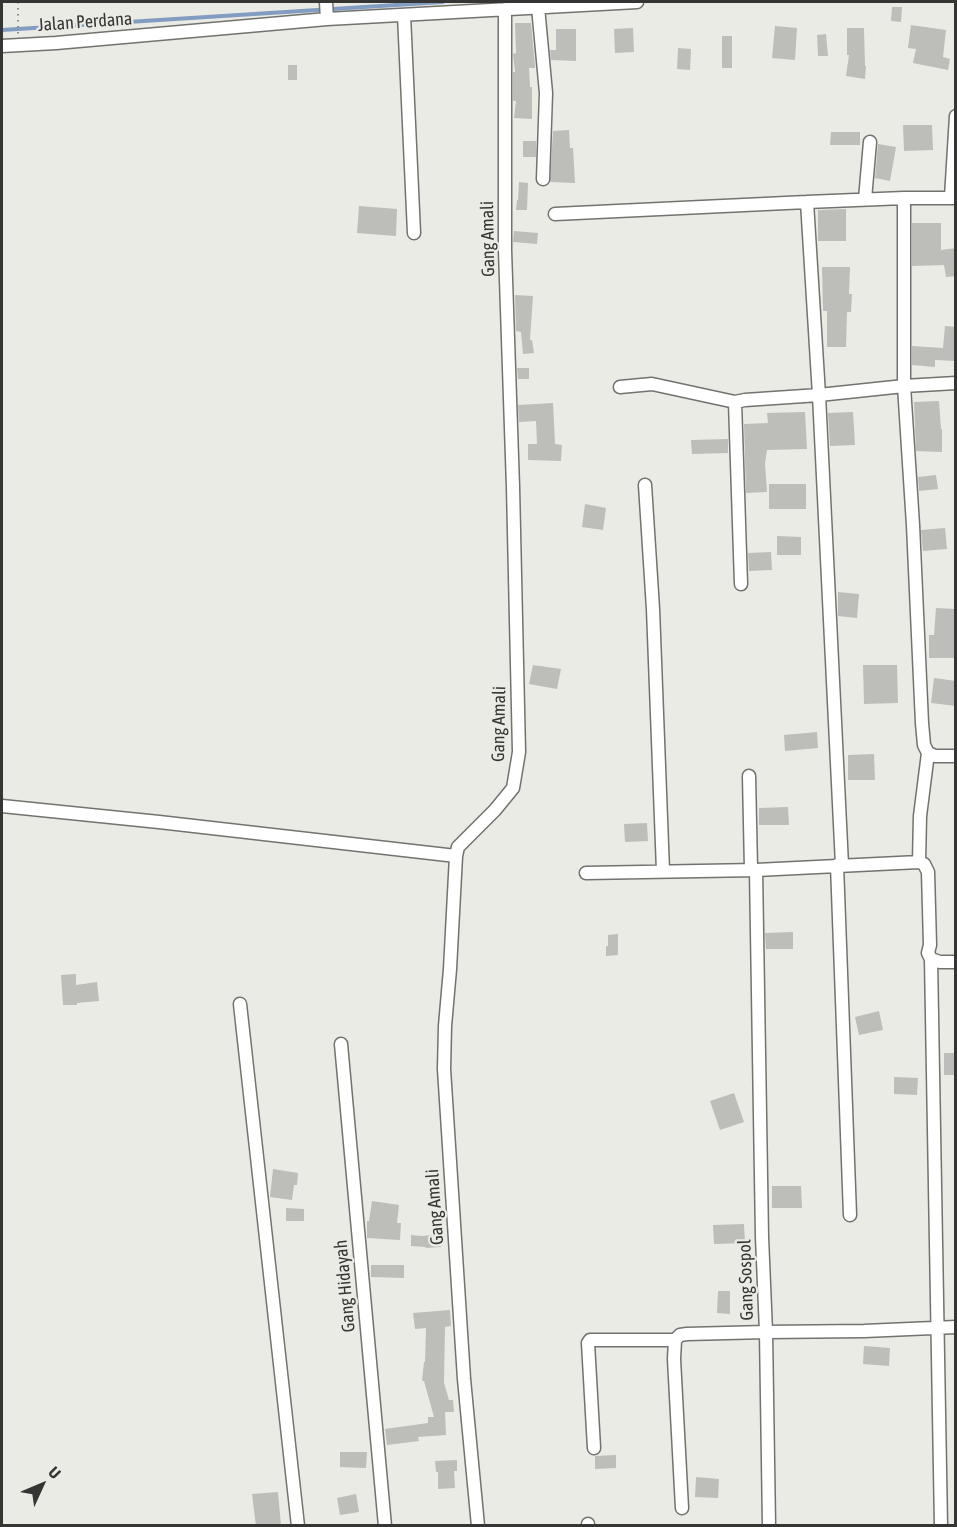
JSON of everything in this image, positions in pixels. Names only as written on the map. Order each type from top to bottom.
[{"type":"street","name":"Jalan Perdana","points":[[2,46],[56,43],[327,10],[404,15],[419,9],[505,9],[544,5],[637,2]]},
{"type":"street","points":[[543,179],[546,93],[544,5]]},
{"type":"street","name":"Gang Amali","points":[[478,1526],[464,1379],[444,1069],[458,847],[495,810],[513,788],[519,752],[505,250],[505,9]]},
{"type":"street","points":[[404,15],[414,233]]},
{"type":"street","points":[[555,214],[953,197],[956,116]]},
{"type":"street","points":[[866,199],[870,142]]},
{"type":"street","points":[[904,198],[904,386],[922,723],[924,746],[928,753],[920,816],[919,862]]},
{"type":"street","points":[[807,202],[819,395],[839,865],[850,1215]]},
{"type":"street","points":[[620,387],[652,384],[735,402],[956,383]]},
{"type":"street","points":[[735,402],[741,584]]},
{"type":"street","points":[[645,485],[654,621],[663,872]]},
{"type":"street","points":[[928,753],[935,756],[956,756]]},
{"type":"street","name":"Gang Sospol","points":[[748,776],[753,870],[766,1332],[956,1328]]},
{"type":"street","points":[[2,806],[456,856]]},
{"type":"street","points":[[586,873],[753,870],[919,862],[924,864],[928,872],[930,945],[928,953],[931,959],[941,1526]]},
{"type":"street","points":[[931,959],[940,962],[956,962]]},
{"type":"street","points":[[240,1004],[298,1526]]},
{"type":"street","name":"Gang Hidayah","points":[[341,1044],[385,1526]]},
{"type":"street","points":[[682,1508],[675,1341],[680,1335],[687,1334],[766,1332],[768,1526]]},
{"type":"street","points":[[594,1448],[588,1343],[590,1340],[675,1341]]},
{"type":"path","points":[[18,2],[18,34]]},
{"type":"building","points":[[892,7],[902,7],[901,22],[891,21]]},
{"type":"building","points":[[515,23],[531,23],[535,66],[535,68],[529,68],[530,87],[532,87],[532,119],[514,118],[516,101],[513,101]]},
{"type":"building","points":[[911,25],[946,30],[943,57],[950,59],[948,70],[913,63],[916,49],[908,48]]},
{"type":"building","points":[[775,26],[797,28],[795,60],[772,58]]},
{"type":"building","points":[[633,28],[634,52],[615,53],[614,29]]},
{"type":"building","points":[[847,28],[864,28],[865,79],[846,76],[849,55],[847,55]]},
{"type":"building","points":[[556,29],[576,29],[576,61],[551,60],[550,50],[556,50]]},
{"type":"building","points":[[826,34],[828,56],[818,56],[817,35]]},
{"type":"building","points":[[722,36],[732,36],[732,68],[722,68]]},
{"type":"building","points":[[678,48],[691,49],[690,70],[677,69]]},
{"type":"building","points":[[288,65],[297,65],[297,80],[288,80]]},
{"type":"building","points":[[903,125],[932,125],[933,150],[904,151]]},
{"type":"building","points":[[569,130],[570,148],[573,148],[575,183],[550,182],[553,131]]},
{"type":"building","points":[[831,132],[860,132],[860,145],[830,145]]},
{"type":"building","points":[[523,141],[536,141],[536,157],[523,157]]},
{"type":"building","points":[[878,144],[896,147],[890,181],[875,178]]},
{"type":"building","points":[[519,182],[528,183],[527,210],[516,210]]},
{"type":"building","points":[[359,206],[397,209],[396,236],[357,233]]},
{"type":"building","points":[[846,209],[846,241],[818,241],[818,210]]},
{"type":"building","points":[[912,223],[941,223],[941,250],[956,248],[956,276],[946,277],[944,265],[912,266]]},
{"type":"building","points":[[514,231],[538,233],[537,244],[513,242]]},
{"type":"building","points":[[822,267],[850,267],[849,294],[852,294],[851,312],[847,312],[846,347],[827,347],[827,311],[823,311]]},
{"type":"building","points":[[515,295],[533,296],[530,340],[532,340],[534,353],[523,354],[521,332],[516,331]]},
{"type":"building","points":[[945,326],[956,327],[956,361],[935,360],[935,367],[912,365],[912,346],[943,348]]},
{"type":"building","points":[[517,368],[529,368],[529,379],[518,379]]},
{"type":"building","points":[[939,401],[942,452],[916,451],[914,402]]},
{"type":"building","points":[[553,403],[555,444],[562,445],[561,461],[528,460],[528,444],[537,444],[536,421],[519,422],[518,405]]},
{"type":"building","points":[[805,412],[807,449],[767,450],[765,464],[767,492],[746,493],[744,424],[768,423],[767,413]]},
{"type":"building","points":[[853,412],[855,445],[830,446],[828,413]]},
{"type":"building","points":[[728,439],[728,453],[692,454],[691,440]]},
{"type":"building","points":[[936,475],[938,489],[919,491],[918,477]]},
{"type":"building","points":[[769,484],[806,484],[806,509],[769,509]]},
{"type":"building","points":[[585,504],[606,508],[603,530],[582,527]]},
{"type":"building","points":[[945,528],[947,549],[923,551],[921,530]]},
{"type":"building","points":[[777,536],[801,537],[801,555],[777,555]]},
{"type":"building","points":[[771,552],[772,570],[749,571],[748,553]]},
{"type":"building","points":[[838,592],[859,594],[857,618],[838,616]]},
{"type":"building","points":[[936,608],[956,609],[956,658],[929,658],[929,635],[934,635]]},
{"type":"building","points":[[533,665],[561,669],[557,689],[529,684]]},
{"type":"building","points":[[863,665],[897,665],[898,703],[864,704]]},
{"type":"building","points":[[934,678],[956,681],[956,706],[931,703]]},
{"type":"building","points":[[817,732],[818,748],[785,751],[784,735]]},
{"type":"building","points":[[874,754],[875,780],[848,780],[848,755]]},
{"type":"building","points":[[788,807],[789,825],[759,825],[759,808]]},
{"type":"building","points":[[647,823],[648,841],[625,842],[624,824]]},
{"type":"building","points":[[793,932],[793,949],[766,949],[765,933]]},
{"type":"building","points":[[618,934],[618,955],[606,956],[608,935]]},
{"type":"building","points":[[76,974],[76,985],[97,982],[99,1001],[63,1005],[61,975]]},
{"type":"building","points":[[879,1011],[883,1030],[859,1035],[855,1017]]},
{"type":"building","points":[[944,1053],[956,1053],[956,1075],[944,1075]]},
{"type":"building","points":[[894,1077],[918,1078],[917,1095],[894,1094]]},
{"type":"building","points":[[734,1093],[744,1122],[720,1130],[710,1101]]},
{"type":"building","points":[[273,1169],[298,1173],[292,1200],[270,1197]]},
{"type":"building","points":[[772,1186],[801,1186],[802,1208],[772,1208]]},
{"type":"building","points":[[372,1201],[399,1205],[397,1223],[401,1223],[400,1240],[367,1238],[367,1221],[369,1221]]},
{"type":"building","points":[[286,1208],[304,1209],[304,1221],[286,1221]]},
{"type":"building","points":[[744,1224],[745,1243],[714,1244],[713,1225]]},
{"type":"building","points":[[440,1234],[441,1247],[411,1246],[411,1235]]},
{"type":"building","points":[[371,1265],[404,1265],[404,1278],[371,1277]]},
{"type":"building","points":[[718,1291],[730,1291],[730,1314],[717,1313]]},
{"type":"building","points":[[450,1310],[451,1326],[445,1327],[444,1383],[449,1400],[453,1400],[454,1412],[445,1412],[446,1435],[418,1437],[419,1441],[387,1445],[385,1429],[428,1423],[428,1417],[434,1417],[424,1381],[422,1381],[426,1328],[415,1329],[413,1313]]},
{"type":"building","points":[[864,1346],[890,1348],[889,1366],[863,1364]]},
{"type":"building","points":[[340,1452],[367,1452],[366,1468],[340,1467]]},
{"type":"building","points":[[616,1455],[616,1468],[595,1469],[595,1456]]},
{"type":"building","points":[[457,1460],[457,1471],[454,1471],[455,1488],[438,1489],[438,1472],[436,1472],[435,1461]]},
{"type":"building","points":[[696,1477],[719,1479],[718,1498],[695,1497]]},
{"type":"building","points":[[278,1492],[281,1526],[256,1526],[252,1494]]},
{"type":"building","points":[[356,1494],[359,1512],[340,1515],[337,1498]]},
{"type":"waterway","points":[[2,30],[443,2]]}]
